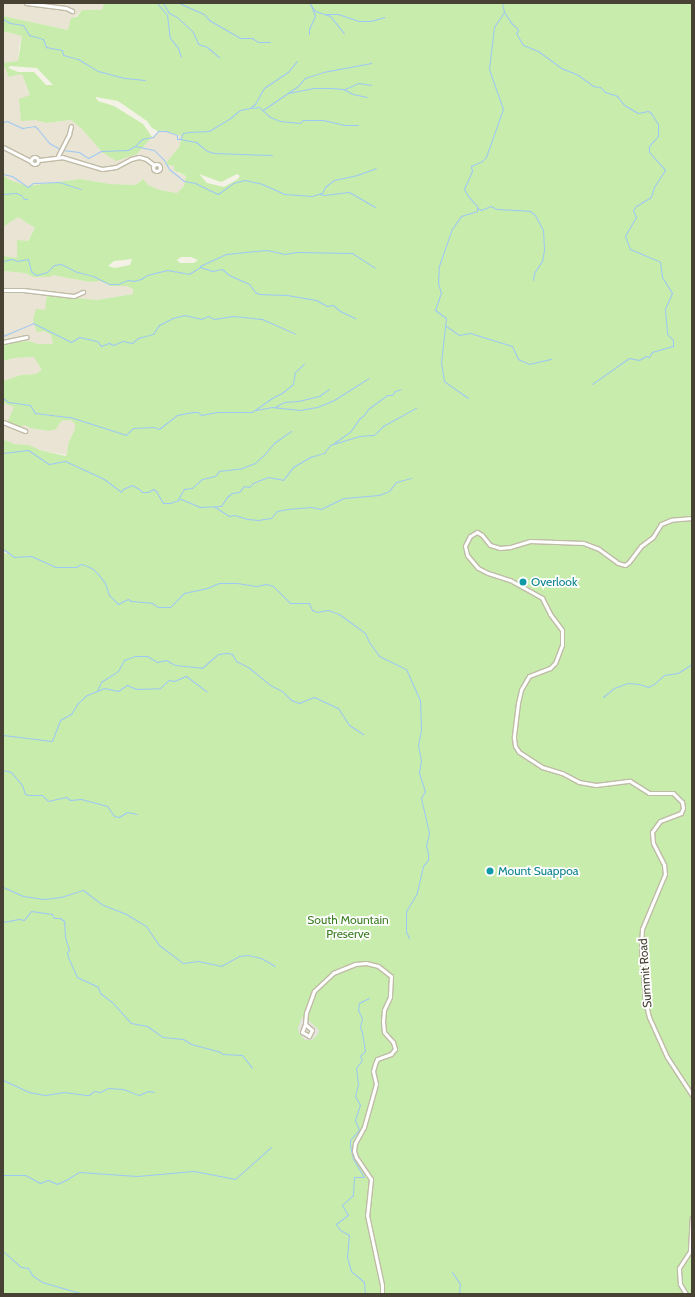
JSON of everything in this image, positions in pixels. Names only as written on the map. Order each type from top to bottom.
[{"type":"street","points":[[26,3],[66,8],[72,11]]},
{"type":"street","points":[[58,156],[69,134],[70,126]]},
{"type":"street","points":[[3,147],[32,160],[35,158],[39,160],[58,156],[69,158],[98,169],[112,168],[139,157],[154,165]]},
{"type":"street","points":[[32,160],[32,164],[35,165],[39,160]]},
{"type":"street","points":[[3,290],[23,290],[74,296],[83,292]]},
{"type":"street","points":[[3,342],[26,337]]},
{"type":"street","points":[[3,422],[25,432]]},
{"type":"street","name":"Summit Road","points":[[692,518],[671,520],[662,524],[653,536],[641,546],[630,562],[625,565],[618,563],[599,548],[581,543],[530,541],[510,547],[500,548],[490,545],[482,535],[477,532],[470,536],[465,546],[467,555],[478,568],[510,580],[542,598],[550,614],[562,630],[563,640],[555,663],[550,668],[529,676],[521,690],[517,707],[514,738],[515,746],[519,752],[545,769],[562,773],[579,782],[594,785],[630,781],[651,793],[673,793],[682,802],[683,808],[681,813],[660,821],[652,832],[652,843],[664,865],[665,874],[642,929],[641,946],[645,1000],[649,1017],[667,1057],[692,1095]]},
{"type":"street","points":[[305,1024],[306,1013],[314,991],[336,970],[355,964],[366,963],[378,966],[391,976],[390,997],[384,1010],[383,1021],[384,1032],[393,1042],[395,1049],[391,1054],[377,1059],[373,1071],[376,1084],[364,1127],[355,1142],[354,1150],[356,1157],[371,1179],[367,1215],[382,1285],[382,1294]]},
{"type":"street","points":[[686,1294],[680,1284],[679,1268],[690,1251],[692,1218]]},
{"type":"shaded area","points":[[3,3],[104,3],[102,10],[82,10],[74,18],[68,30],[3,16]]},
{"type":"shaded area","points":[[3,31],[22,36],[19,47],[18,61],[4,63],[9,77],[22,74],[30,95],[21,120],[35,120],[46,123],[71,120],[81,128],[102,152],[137,154],[152,137],[162,130],[182,136],[179,147],[165,164],[175,166],[179,174],[186,176],[184,186],[177,193],[160,190],[148,185],[142,179],[136,185],[110,184],[80,179],[27,186],[10,180],[3,175]]},
{"type":"shaded area","points":[[18,217],[35,228],[17,258],[3,256],[3,227]]},
{"type":"shaded area","points":[[3,271],[25,273],[33,277],[52,275],[90,282],[100,281],[111,286],[127,286],[133,289],[133,294],[97,300],[74,298],[44,331],[51,335],[53,345],[38,344],[29,341],[3,343]]},
{"type":"shaded area","points":[[35,357],[42,370],[36,374],[21,375],[3,381],[3,361],[14,358]]},
{"type":"shaded area","points":[[3,403],[14,407],[21,427],[24,425],[30,428],[49,431],[61,421],[71,420],[75,423],[75,429],[68,444],[67,455],[40,450],[29,445],[14,444],[3,439]]},
{"type":"shaded area","points":[[302,1017],[307,1019],[319,1030],[318,1034],[312,1040],[305,1040],[299,1033],[298,1028]]},
{"type":"green space","name":"South Mountain Preserve","points":[[104,3],[692,3],[692,1294],[3,1294],[3,552],[7,554],[8,552],[3,551],[3,439],[14,444],[29,445],[40,450],[65,456],[67,455],[68,444],[75,429],[75,424],[71,420],[61,421],[56,429],[49,431],[30,428],[25,425],[20,427],[8,421],[14,407],[3,403],[3,381],[21,375],[36,374],[42,370],[34,357],[14,358],[3,361],[3,343],[29,341],[38,344],[53,344],[51,335],[44,331],[37,332],[33,320],[36,309],[45,310],[47,295],[97,300],[133,294],[133,289],[127,286],[111,286],[100,281],[90,282],[52,275],[51,277],[33,277],[25,273],[3,271],[3,256],[17,258],[17,240],[28,241],[35,228],[18,217],[3,227],[3,175],[10,180],[27,186],[80,179],[110,184],[136,185],[143,179],[148,185],[160,190],[177,193],[184,186],[186,176],[174,170],[174,166],[165,164],[179,147],[182,136],[162,130],[160,132],[152,128],[147,121],[118,101],[96,97],[98,101],[114,106],[143,124],[152,137],[137,154],[116,161],[102,152],[81,128],[71,120],[46,123],[35,120],[21,121],[19,99],[30,95],[22,74],[9,77],[3,63],[18,61],[22,36],[3,31],[3,16],[68,30],[71,18],[77,17],[82,10],[102,10]],"holes":[[[10,66],[37,68],[53,85],[46,85],[34,72],[18,72],[8,68]],[[199,174],[221,182],[237,174],[240,176],[238,179],[224,187],[207,183]],[[181,257],[191,257],[198,260],[194,263],[180,263],[177,260]],[[132,259],[130,265],[115,268],[108,266],[114,261]]]},
{"type":"waterway","points":[[157,3],[167,15],[170,38],[178,48],[181,57]]},
{"type":"waterway","points":[[163,3],[169,13],[177,17],[193,32],[198,44],[207,47],[219,57]]},
{"type":"waterway","points":[[179,3],[204,14],[209,20],[240,38],[252,38],[258,42],[270,42]]},
{"type":"waterway","points":[[309,3],[315,11],[330,16],[344,33]]},
{"type":"waterway","points":[[502,3],[504,12],[512,24],[517,28],[518,31],[516,33],[523,45],[538,51],[561,68],[578,75],[593,86],[600,87],[605,92],[617,96],[624,105],[638,113],[648,111],[658,124],[658,136],[649,146],[649,152],[665,170],[654,187],[651,197],[636,206],[633,210],[636,217],[625,236],[630,249],[660,262],[662,277],[672,293],[665,309],[667,334],[673,340],[673,346],[652,352],[649,357],[646,356],[639,360],[629,358],[592,384]]},
{"type":"waterway","points":[[309,34],[309,29],[315,16],[311,5]]},
{"type":"waterway","points":[[468,398],[444,381],[441,363],[446,318],[435,310],[441,293],[438,283],[439,266],[452,229],[461,216],[477,211],[477,206],[464,189],[472,171],[471,166],[482,161],[486,157],[503,109],[489,69],[494,27],[504,12]]},
{"type":"waterway","points":[[326,14],[338,14],[358,21],[371,21],[384,17]]},
{"type":"waterway","points":[[3,19],[10,23],[23,25],[29,35],[43,39],[46,47],[62,50],[63,55],[78,59],[98,71],[125,78],[145,80]]},
{"type":"waterway","points":[[251,107],[255,104],[264,88],[288,72],[297,61]]},
{"type":"waterway","points":[[263,110],[298,86],[305,78],[323,72],[371,63]]},
{"type":"waterway","points":[[345,89],[358,83],[371,85]]},
{"type":"waterway","points":[[288,93],[313,88],[331,88],[343,89],[353,94],[367,97]]},
{"type":"waterway","points":[[135,146],[142,139],[153,137],[158,131],[166,131],[177,135],[177,139],[180,139],[183,133],[209,131],[229,119],[240,110],[259,107],[270,117],[280,121],[300,123],[303,120],[323,120],[344,125],[358,125]]},
{"type":"waterway","points":[[3,122],[7,121],[22,128],[34,126],[49,143],[60,149]]},
{"type":"waterway","points":[[180,139],[196,142],[207,151],[214,153],[272,155]]},
{"type":"waterway","points":[[63,150],[79,152],[88,158],[101,151],[128,150],[135,146],[154,150],[164,160],[169,169],[184,181],[195,183],[218,194],[233,183],[245,180],[262,184],[284,194],[312,196],[322,193],[325,187],[334,180],[357,175],[376,168]]},
{"type":"waterway","points":[[3,174],[12,176],[28,187],[33,183],[59,182],[81,189]]},
{"type":"waterway","points":[[320,194],[324,195],[349,192],[375,207]]},
{"type":"waterway","points":[[3,194],[16,193],[21,195],[24,199],[27,199]]},
{"type":"waterway","points":[[477,208],[481,210],[491,206],[496,209],[530,211],[535,215],[543,230],[544,250],[542,261],[534,273],[533,280]]},
{"type":"waterway","points":[[200,266],[226,254],[267,250],[284,254],[297,252],[352,253],[375,268]]},
{"type":"waterway","points":[[3,261],[12,259],[17,261],[28,259],[31,271],[36,275],[47,272],[54,265],[61,264],[77,272],[93,276],[109,284],[118,284],[128,280],[134,281],[147,275],[167,270],[189,274],[200,267],[212,271],[222,269],[229,275],[249,284],[255,292],[259,294],[287,295],[316,300],[327,306],[333,305],[340,311],[355,318]]},
{"type":"waterway","points":[[3,336],[33,323],[71,342],[79,337],[97,341],[101,346],[109,343],[113,345],[123,341],[132,343],[138,338],[153,334],[159,325],[173,318],[184,315],[201,319],[208,316],[214,319],[233,316],[262,319],[295,334]]},
{"type":"waterway","points":[[446,326],[459,335],[470,333],[512,346],[518,359],[529,364],[551,359]]},
{"type":"waterway","points":[[3,398],[8,402],[30,405],[35,413],[70,417],[126,435],[133,428],[154,427],[159,429],[177,415],[193,412],[198,412],[201,415],[216,412],[252,412],[282,393],[293,384],[295,372],[304,364]]},
{"type":"waterway","points":[[256,410],[271,407],[300,410],[317,407],[334,400],[369,378]]},
{"type":"waterway","points":[[275,407],[284,402],[298,401],[319,396],[329,389]]},
{"type":"waterway","points":[[334,443],[350,432],[368,409],[387,395],[392,395],[395,391],[401,389]]},
{"type":"waterway","points":[[3,453],[28,450],[49,464],[65,461],[104,479],[121,492],[123,489],[132,485],[142,492],[148,492],[153,489],[156,491],[163,503],[170,503],[181,499],[200,507],[221,506],[227,497],[232,493],[239,492],[244,486],[249,487],[253,483],[268,477],[283,480],[293,467],[310,457],[324,453],[330,445],[359,436],[374,435],[383,426],[416,408]]},
{"type":"waterway","points":[[178,499],[184,489],[192,488],[202,479],[215,476],[219,471],[242,468],[255,463],[274,443],[291,431]]},
{"type":"waterway","points":[[215,507],[229,516],[234,515],[247,519],[258,520],[271,518],[277,511],[311,507],[321,509],[344,498],[379,495],[389,491],[396,482],[411,478]]},
{"type":"waterway","points":[[3,549],[14,557],[31,556],[56,567],[76,567],[81,564],[87,566],[98,574],[105,583],[109,595],[118,604],[128,599],[131,601],[152,603],[158,607],[170,607],[184,593],[207,588],[219,583],[237,583],[257,586],[266,584],[273,586],[290,603],[309,603],[312,610],[317,612],[328,610],[339,614],[365,633],[369,642],[379,656],[406,669],[420,700],[421,730],[418,745],[421,760],[419,773],[425,791],[421,798],[429,833],[426,846],[428,860],[423,866],[417,893],[406,911],[406,932],[409,938]]},
{"type":"waterway","points":[[97,691],[101,682],[118,671],[124,660],[135,656],[147,656],[157,662],[166,660],[175,665],[202,668],[218,654],[227,653],[232,654],[236,661],[248,667],[270,685],[282,691],[291,700],[299,703],[314,697],[338,708],[349,725],[363,734]]},
{"type":"waterway","points":[[603,697],[614,688],[628,683],[648,687],[664,675],[678,673],[692,664]]},
{"type":"waterway","points":[[3,735],[52,741],[60,720],[71,714],[78,703],[87,695],[104,688],[118,691],[127,685],[136,689],[160,688],[169,680],[174,681],[186,676],[207,692]]},
{"type":"waterway","points":[[3,770],[11,772],[22,785],[25,794],[42,795],[48,801],[66,797],[70,800],[81,799],[107,806],[114,816],[119,817],[127,812],[137,814]]},
{"type":"waterway","points":[[3,887],[23,896],[44,899],[61,897],[83,890],[103,905],[126,914],[146,926],[159,945],[183,963],[198,961],[221,966],[239,956],[248,955],[261,958],[275,966]]},
{"type":"waterway","points":[[3,922],[19,919],[24,920],[31,911],[52,914],[54,918],[60,918],[64,921],[65,937],[69,950],[67,952],[68,957],[77,977],[98,987],[100,993],[112,1002],[131,1023],[147,1026],[163,1037],[183,1039],[191,1044],[218,1051],[223,1054],[242,1055],[252,1068]]},
{"type":"waterway","points":[[365,1294],[364,1282],[351,1271],[347,1257],[349,1235],[340,1230],[336,1224],[348,1215],[342,1205],[353,1195],[354,1177],[364,1177],[353,1159],[350,1140],[359,1130],[355,1120],[360,1105],[355,1096],[358,1084],[356,1068],[362,1060],[360,1056],[365,1051],[360,1027],[362,1018],[358,1010],[359,1003],[369,998]]},
{"type":"waterway","points":[[3,1080],[29,1092],[45,1095],[63,1092],[89,1095],[94,1091],[100,1092],[108,1088],[123,1089],[139,1095],[148,1091],[154,1092]]},
{"type":"waterway","points":[[3,1175],[25,1175],[40,1183],[48,1180],[57,1184],[79,1172],[137,1176],[194,1171],[235,1179],[271,1147]]},
{"type":"waterway","points":[[3,1251],[21,1267],[28,1268],[32,1275],[42,1282],[83,1294]]},
{"type":"waterway","points":[[452,1272],[460,1284],[459,1294]]},
{"type":"waterway","points":[[90,1294],[96,1294]]},
{"type":"place","name":"Overlook","points":[[523,582]]},
{"type":"place","name":"Mount Suappoa","points":[[490,871]]}]
